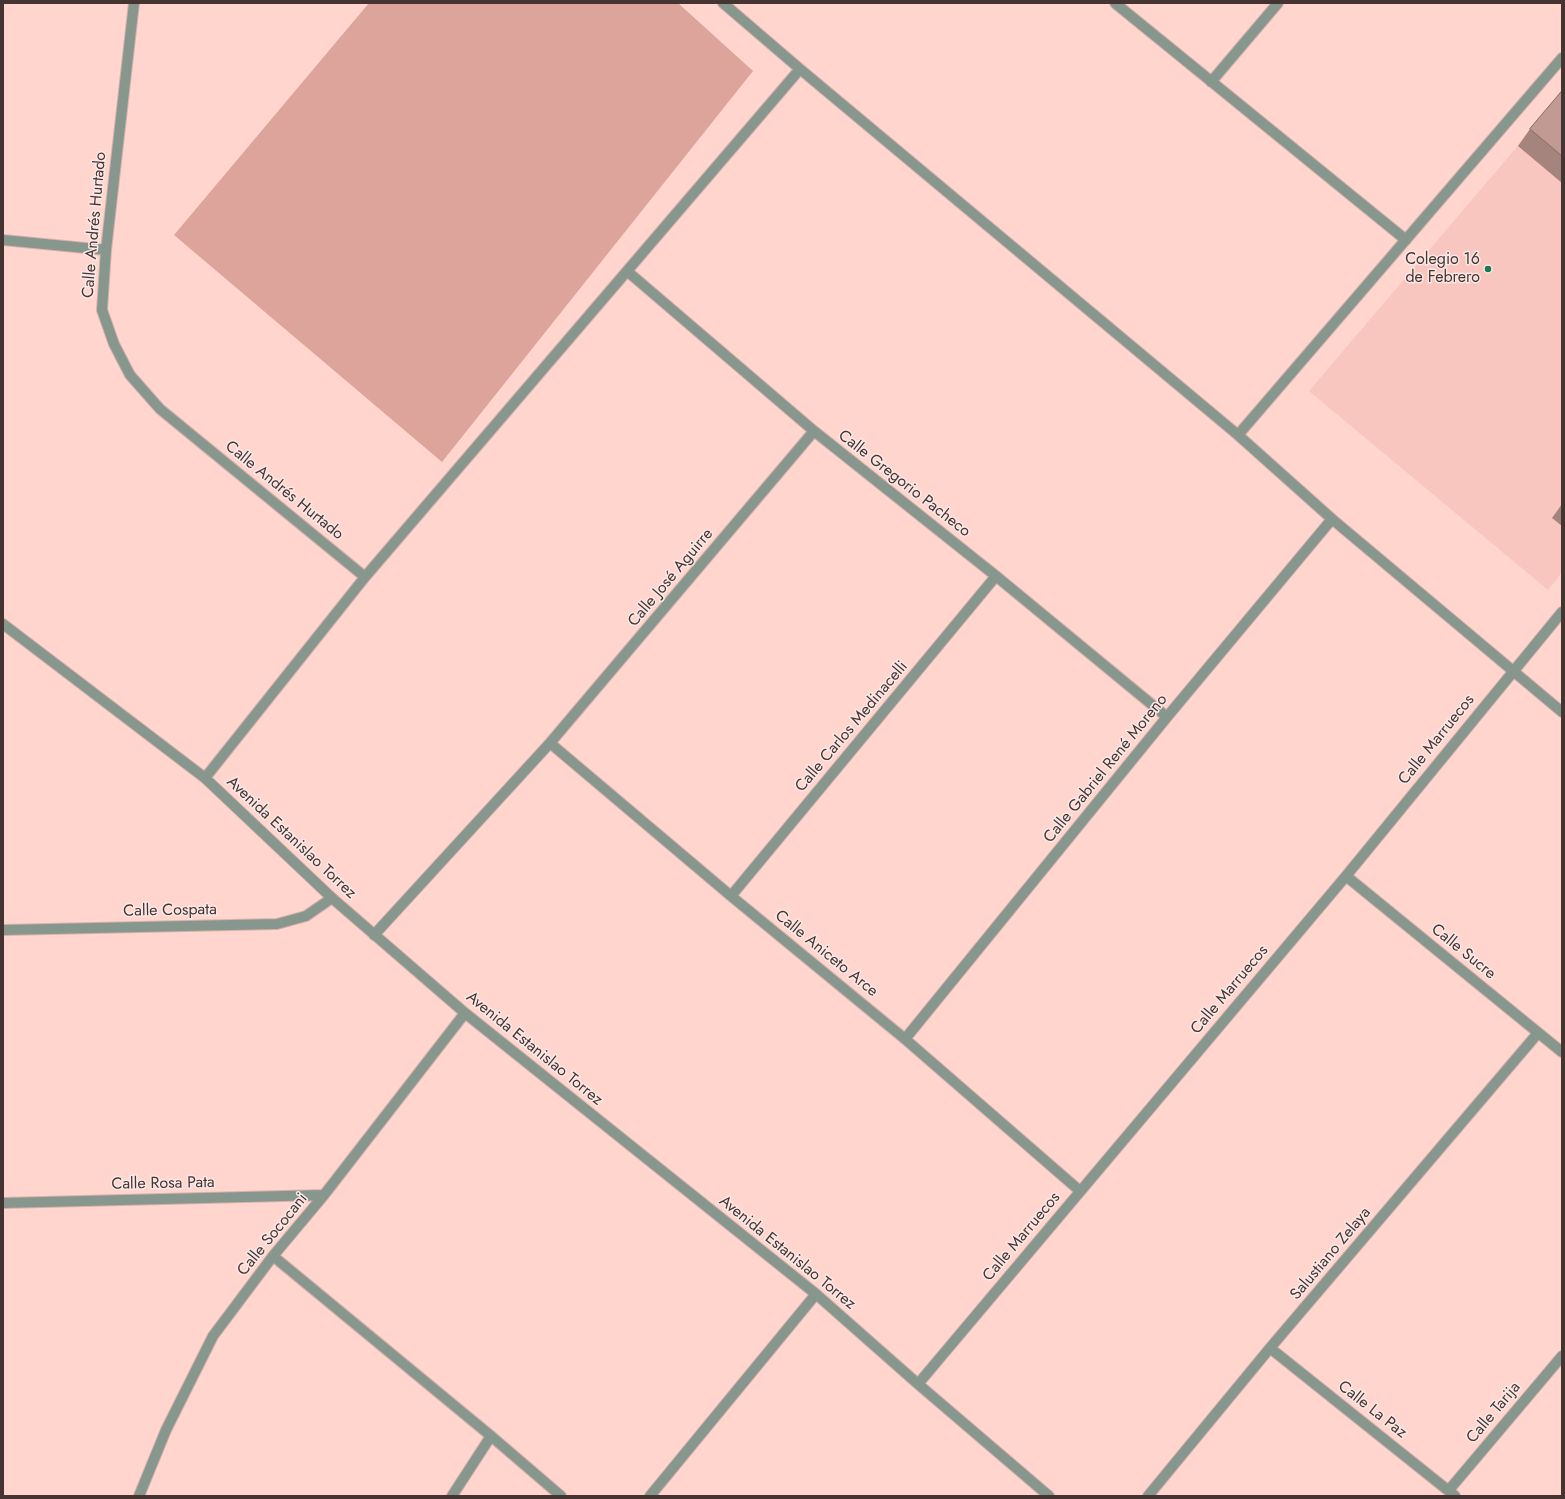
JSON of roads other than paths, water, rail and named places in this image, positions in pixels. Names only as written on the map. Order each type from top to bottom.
[{"type":"street","name":"Calle Andrés Hurtado","points":[[134,3],[106,250],[102,310],[114,344],[130,375],[160,409],[365,577]]},
{"type":"street","points":[[723,3],[800,70],[1238,435],[1332,519],[1562,712]]},
{"type":"street","points":[[1115,3],[1406,240]]},
{"type":"street","points":[[1211,82],[1278,3]]},
{"type":"street","points":[[1238,435],[1562,58]]},
{"type":"street","points":[[205,778],[365,577],[800,70]]},
{"type":"street","points":[[3,240],[106,250]]},
{"type":"street","name":"Calle Gregorio Pacheco","points":[[627,271],[814,431],[996,576],[1166,717]]},
{"type":"street","name":"Calle José Aguirre","points":[[374,935],[550,743],[814,431]]},
{"type":"street","name":"Calle Gabriel René Moreno","points":[[906,1039],[1166,717],[1332,519]]},
{"type":"street","name":"Calle Carlos Medinacelli","points":[[731,896],[996,576]]},
{"type":"street","name":"Calle Marruecos","points":[[918,1384],[1346,876],[1512,671],[1562,612]]},
{"type":"street","name":"Avenida Estanislao Torrez","points":[[3,624],[205,778],[332,898],[464,1013],[816,1294],[1042,1494]]},
{"type":"street","name":"Calle Aniceto Arce","points":[[550,743],[731,896],[906,1039],[1080,1191]]},
{"type":"street","name":"Calle Sucre","points":[[1346,876],[1562,1052]]},
{"type":"street","name":"Calle Cospata","points":[[3,930],[276,924],[306,916],[332,898]]},
{"type":"street","name":"Calle Sococani","points":[[139,1496],[166,1430],[213,1336],[273,1256],[324,1195],[464,1013]]},
{"type":"street","name":"Salustiano Zelaya","points":[[1148,1496],[1270,1348],[1538,1033]]},
{"type":"street","name":"Calle Rosa Pata","points":[[3,1203],[324,1195]]},
{"type":"street","points":[[273,1256],[491,1436],[561,1496]]},
{"type":"street","points":[[650,1496],[816,1294]]},
{"type":"street","name":"Calle La Paz","points":[[1270,1348],[1452,1493]]},
{"type":"street","name":"Calle Tarija","points":[[1452,1493],[1562,1356]]},
{"type":"street","points":[[452,1496],[491,1436]]},
{"type":"place","name":"Colegio 16 de Febrero","points":[[1488,269]]}]
